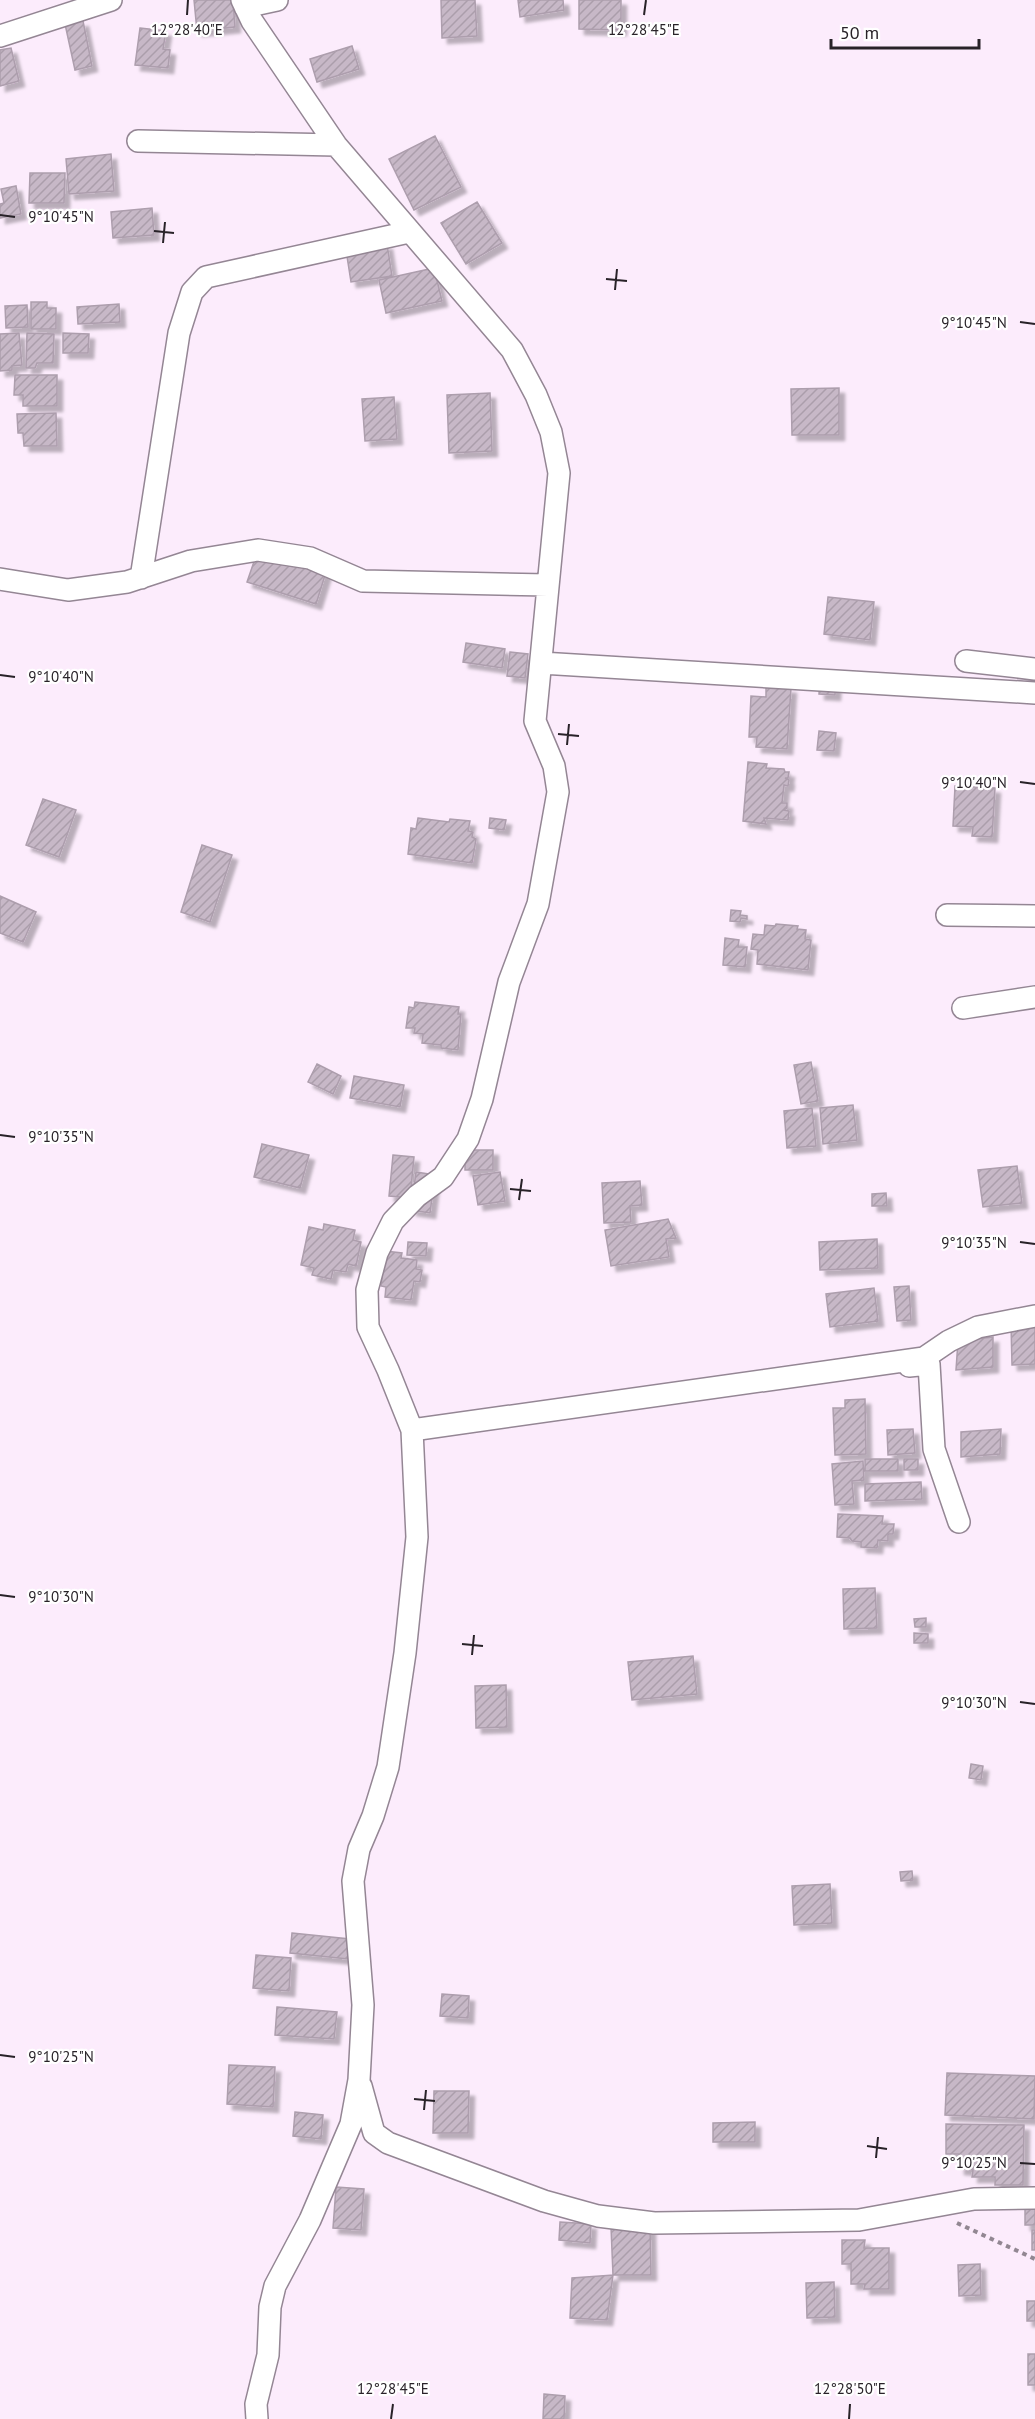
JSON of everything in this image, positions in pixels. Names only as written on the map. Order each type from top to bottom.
[{"type":"street","points":[[0,36],[111,0]]},
{"type":"street","points":[[257,2419],[256,2404],[268,2355],[270,2307],[275,2286],[310,2220],[351,2124],[359,2079],[363,2005],[353,1881],[359,1849],[373,1816],[388,1767],[405,1653],[417,1537],[412,1430],[368,1327],[367,1290],[377,1253],[393,1221],[417,1196],[443,1177],[468,1139],[482,1100],[509,982],[538,904],[558,792],[554,766],[535,721],[559,473],[551,432],[536,395],[512,350],[336,145],[252,21],[244,4],[277,0]]},
{"type":"street","points":[[138,141],[336,145]]},
{"type":"street","points":[[141,578],[179,333],[192,292],[206,278],[409,232]]},
{"type":"street","points":[[0,579],[68,590],[127,582],[191,561],[258,550],[310,558],[363,581],[548,585]]},
{"type":"street","points":[[966,661],[1035,669]]},
{"type":"street","points":[[540,663],[1035,693]]},
{"type":"street","points":[[947,915],[1035,916]]},
{"type":"street","points":[[963,1008],[1035,997]]},
{"type":"street","points":[[412,1430],[924,1358],[949,1341],[978,1327],[1035,1316]]},
{"type":"street","points":[[837,1371],[929,1364],[934,1449],[959,1522]]},
{"type":"street","points":[[359,2079],[374,2133],[388,2143],[544,2201],[598,2216],[654,2223],[859,2220],[974,2199],[1035,2198]]},
{"type":"path","points":[[954,2222],[1035,2259]]},
{"type":"building","points":[[194,0],[233,0],[235,27],[197,31]]},
{"type":"building","points":[[441,0],[475,0],[477,36],[442,38]]},
{"type":"building","points":[[518,0],[563,0],[564,10],[520,17]]},
{"type":"building","points":[[579,0],[621,0],[621,30],[579,29]]},
{"type":"building","points":[[83,21],[92,66],[75,70],[65,24]]},
{"type":"building","points":[[140,28],[166,31],[163,49],[170,50],[168,68],[135,65]]},
{"type":"building","points":[[352,46],[359,69],[317,82],[310,59]]},
{"type":"building","points":[[11,48],[19,81],[0,86],[0,50]]},
{"type":"building","points":[[435,136],[461,187],[414,210],[389,159]]},
{"type":"building","points":[[111,154],[114,191],[69,194],[66,159]]},
{"type":"building","points":[[30,173],[65,173],[64,203],[29,203]]},
{"type":"building","points":[[16,186],[21,214],[0,218],[0,204],[4,203],[1,189]]},
{"type":"building","points":[[477,202],[502,243],[466,264],[441,223]]},
{"type":"building","points":[[152,208],[154,235],[113,238],[111,212]]},
{"type":"building","points":[[387,244],[392,276],[351,282],[346,250]]},
{"type":"building","points":[[434,268],[442,301],[386,313],[379,280]]},
{"type":"building","points":[[31,302],[47,302],[47,308],[56,308],[56,329],[31,329]]},
{"type":"building","points":[[119,304],[120,322],[78,324],[77,307]]},
{"type":"building","points":[[27,305],[28,327],[6,328],[5,306]]},
{"type":"building","points":[[19,333],[22,365],[12,366],[12,370],[0,371],[0,334]]},
{"type":"building","points":[[27,333],[54,334],[53,363],[37,363],[35,368],[26,368]]},
{"type":"building","points":[[63,333],[89,334],[88,353],[63,353]]},
{"type":"building","points":[[15,375],[57,375],[57,406],[23,406],[23,395],[14,395]]},
{"type":"building","points":[[839,388],[839,435],[792,435],[791,389]]},
{"type":"building","points":[[490,393],[492,451],[449,453],[447,395]]},
{"type":"building","points":[[394,397],[397,439],[365,441],[362,399]]},
{"type":"building","points":[[56,413],[57,446],[24,446],[23,433],[18,433],[17,414]]},
{"type":"building","points":[[258,550],[326,572],[316,604],[247,582]]},
{"type":"building","points":[[828,597],[874,602],[870,640],[824,634]]},
{"type":"building","points":[[466,643],[505,649],[502,668],[463,662]]},
{"type":"building","points":[[510,652],[528,654],[525,678],[507,676]]},
{"type":"building","points":[[820,676],[836,677],[835,695],[819,694]]},
{"type":"building","points":[[766,687],[791,688],[787,749],[756,747],[757,737],[749,737],[751,696],[766,697]]},
{"type":"building","points":[[819,731],[836,733],[834,751],[817,750]]},
{"type":"building","points":[[748,762],[767,764],[766,768],[784,769],[785,772],[789,772],[788,778],[785,778],[789,780],[788,786],[784,785],[782,803],[787,803],[787,808],[784,810],[789,811],[788,820],[764,818],[766,824],[743,821]]},
{"type":"building","points":[[955,786],[995,788],[992,837],[972,836],[973,827],[953,826]]},
{"type":"building","points":[[43,799],[76,810],[59,857],[26,845]]},
{"type":"building","points":[[418,818],[449,822],[450,819],[470,821],[468,831],[473,832],[472,837],[476,839],[472,863],[408,854],[411,828],[416,829]]},
{"type":"building","points":[[490,818],[506,820],[504,830],[489,828]]},
{"type":"building","points":[[202,845],[232,855],[210,922],[181,912]]},
{"type":"building","points":[[0,896],[36,912],[23,942],[0,933]]},
{"type":"building","points":[[731,910],[741,911],[740,915],[747,916],[747,919],[741,918],[740,922],[730,921]]},
{"type":"building","points":[[776,924],[798,926],[797,929],[806,930],[805,939],[811,940],[808,970],[757,964],[758,950],[751,949],[753,934],[764,935],[765,925],[775,926]]},
{"type":"building","points":[[725,938],[739,940],[738,947],[747,947],[745,967],[723,965]]},
{"type":"building","points":[[415,1002],[459,1007],[458,1014],[461,1014],[458,1050],[422,1043],[423,1034],[414,1033],[415,1028],[406,1028],[409,1007],[414,1008]]},
{"type":"building","points":[[811,1062],[818,1101],[801,1104],[794,1065]]},
{"type":"building","points":[[317,1064],[341,1076],[333,1094],[308,1082]]},
{"type":"building","points":[[354,1076],[404,1085],[400,1107],[350,1098]]},
{"type":"building","points":[[853,1105],[857,1140],[823,1144],[820,1108]]},
{"type":"building","points":[[812,1108],[816,1146],[787,1148],[784,1111]]},
{"type":"building","points":[[262,1144],[309,1155],[300,1188],[254,1177]]},
{"type":"building","points":[[465,1150],[493,1150],[493,1170],[465,1170]]},
{"type":"building","points":[[393,1155],[414,1157],[410,1198],[389,1196]]},
{"type":"building","points":[[1017,1166],[1022,1203],[983,1207],[978,1170]]},
{"type":"building","points":[[416,1172],[435,1175],[430,1213],[411,1210]]},
{"type":"building","points":[[500,1172],[505,1201],[478,1205],[473,1176]]},
{"type":"building","points":[[640,1181],[642,1205],[630,1206],[631,1222],[604,1223],[602,1183]]},
{"type":"building","points":[[886,1193],[887,1206],[872,1206],[872,1194]]},
{"type":"building","points":[[668,1219],[676,1238],[666,1239],[669,1257],[611,1266],[605,1230]]},
{"type":"building","points":[[324,1224],[355,1230],[353,1240],[361,1242],[356,1266],[348,1264],[346,1272],[333,1270],[331,1279],[312,1275],[314,1268],[301,1265],[309,1227],[323,1230]]},
{"type":"building","points":[[877,1239],[878,1268],[820,1270],[819,1242]]},
{"type":"building","points":[[408,1242],[427,1243],[426,1256],[407,1255]]},
{"type":"building","points":[[385,1251],[402,1253],[401,1258],[417,1260],[416,1269],[422,1270],[420,1282],[414,1281],[411,1300],[385,1297],[386,1287],[381,1286]]},
{"type":"building","points":[[909,1286],[911,1320],[897,1321],[894,1287]]},
{"type":"building","points":[[874,1288],[878,1321],[830,1327],[826,1294]]},
{"type":"building","points":[[1035,1323],[1035,1364],[1012,1365],[1011,1325]]},
{"type":"building","points":[[993,1337],[993,1367],[956,1370],[958,1341]]},
{"type":"building","points":[[865,1399],[866,1454],[835,1455],[833,1408],[845,1408],[845,1400]]},
{"type":"building","points":[[913,1429],[915,1453],[888,1455],[887,1430]]},
{"type":"building","points":[[1001,1429],[1000,1454],[961,1457],[961,1432]]},
{"type":"building","points":[[865,1459],[898,1459],[898,1471],[865,1471]]},
{"type":"building","points":[[904,1459],[918,1459],[918,1470],[904,1470]]},
{"type":"building","points":[[863,1461],[864,1480],[852,1481],[854,1504],[835,1505],[832,1464]]},
{"type":"building","points":[[921,1482],[922,1499],[865,1501],[865,1484]]},
{"type":"building","points":[[838,1514],[883,1516],[882,1524],[894,1524],[893,1534],[888,1534],[888,1541],[878,1540],[877,1548],[861,1547],[861,1542],[837,1537]]},
{"type":"building","points":[[875,1588],[877,1628],[844,1629],[843,1589]]},
{"type":"building","points":[[926,1618],[926,1627],[915,1627],[914,1619]]},
{"type":"building","points":[[914,1633],[928,1634],[928,1643],[914,1643]]},
{"type":"building","points":[[693,1656],[697,1694],[632,1700],[628,1662]]},
{"type":"building","points":[[506,1685],[507,1727],[476,1728],[475,1686]]},
{"type":"building","points":[[971,1764],[983,1766],[981,1780],[969,1778]]},
{"type":"building","points":[[912,1871],[913,1880],[901,1881],[900,1872]]},
{"type":"building","points":[[830,1884],[832,1923],[794,1925],[792,1886]]},
{"type":"building","points":[[292,1933],[350,1939],[348,1959],[290,1953]]},
{"type":"building","points":[[256,1955],[291,1958],[289,1991],[253,1988]]},
{"type":"building","points":[[442,1994],[469,1996],[468,2018],[440,2016]]},
{"type":"building","points":[[277,2007],[337,2012],[334,2039],[275,2035]]},
{"type":"building","points":[[229,2065],[275,2067],[273,2107],[227,2104]]},
{"type":"building","points":[[947,2073],[1035,2076],[1034,2119],[945,2115]]},
{"type":"building","points":[[434,2091],[469,2091],[468,2133],[433,2133]]},
{"type":"building","points":[[295,2112],[323,2115],[321,2139],[293,2136]]},
{"type":"building","points":[[755,2122],[755,2142],[713,2142],[713,2123]]},
{"type":"building","points":[[946,2124],[1024,2125],[1023,2185],[995,2185],[995,2177],[972,2177],[973,2170],[959,2169],[959,2154],[946,2154]]},
{"type":"building","points":[[336,2187],[364,2189],[361,2230],[333,2228]]},
{"type":"building","points":[[1025,2203],[1035,2203],[1035,2225],[1025,2225]]},
{"type":"building","points":[[560,2222],[591,2224],[590,2243],[559,2240]]},
{"type":"building","points":[[650,2226],[651,2275],[613,2275],[611,2227]]},
{"type":"building","points":[[1032,2230],[1035,2230],[1035,2250],[1032,2250]]},
{"type":"building","points":[[842,2240],[865,2240],[864,2248],[889,2248],[889,2289],[864,2289],[865,2284],[851,2284],[851,2264],[842,2264]]},
{"type":"building","points":[[980,2264],[981,2295],[959,2296],[958,2265]]},
{"type":"building","points":[[613,2275],[607,2320],[570,2318],[572,2278]]},
{"type":"building","points":[[834,2282],[835,2317],[807,2318],[806,2283]]},
{"type":"building","points":[[1027,2301],[1035,2301],[1035,2321],[1027,2321]]},
{"type":"building","points":[[1028,2354],[1035,2354],[1035,2385],[1028,2385]]},
{"type":"building","points":[[544,2394],[565,2396],[564,2419],[543,2419]]}]
